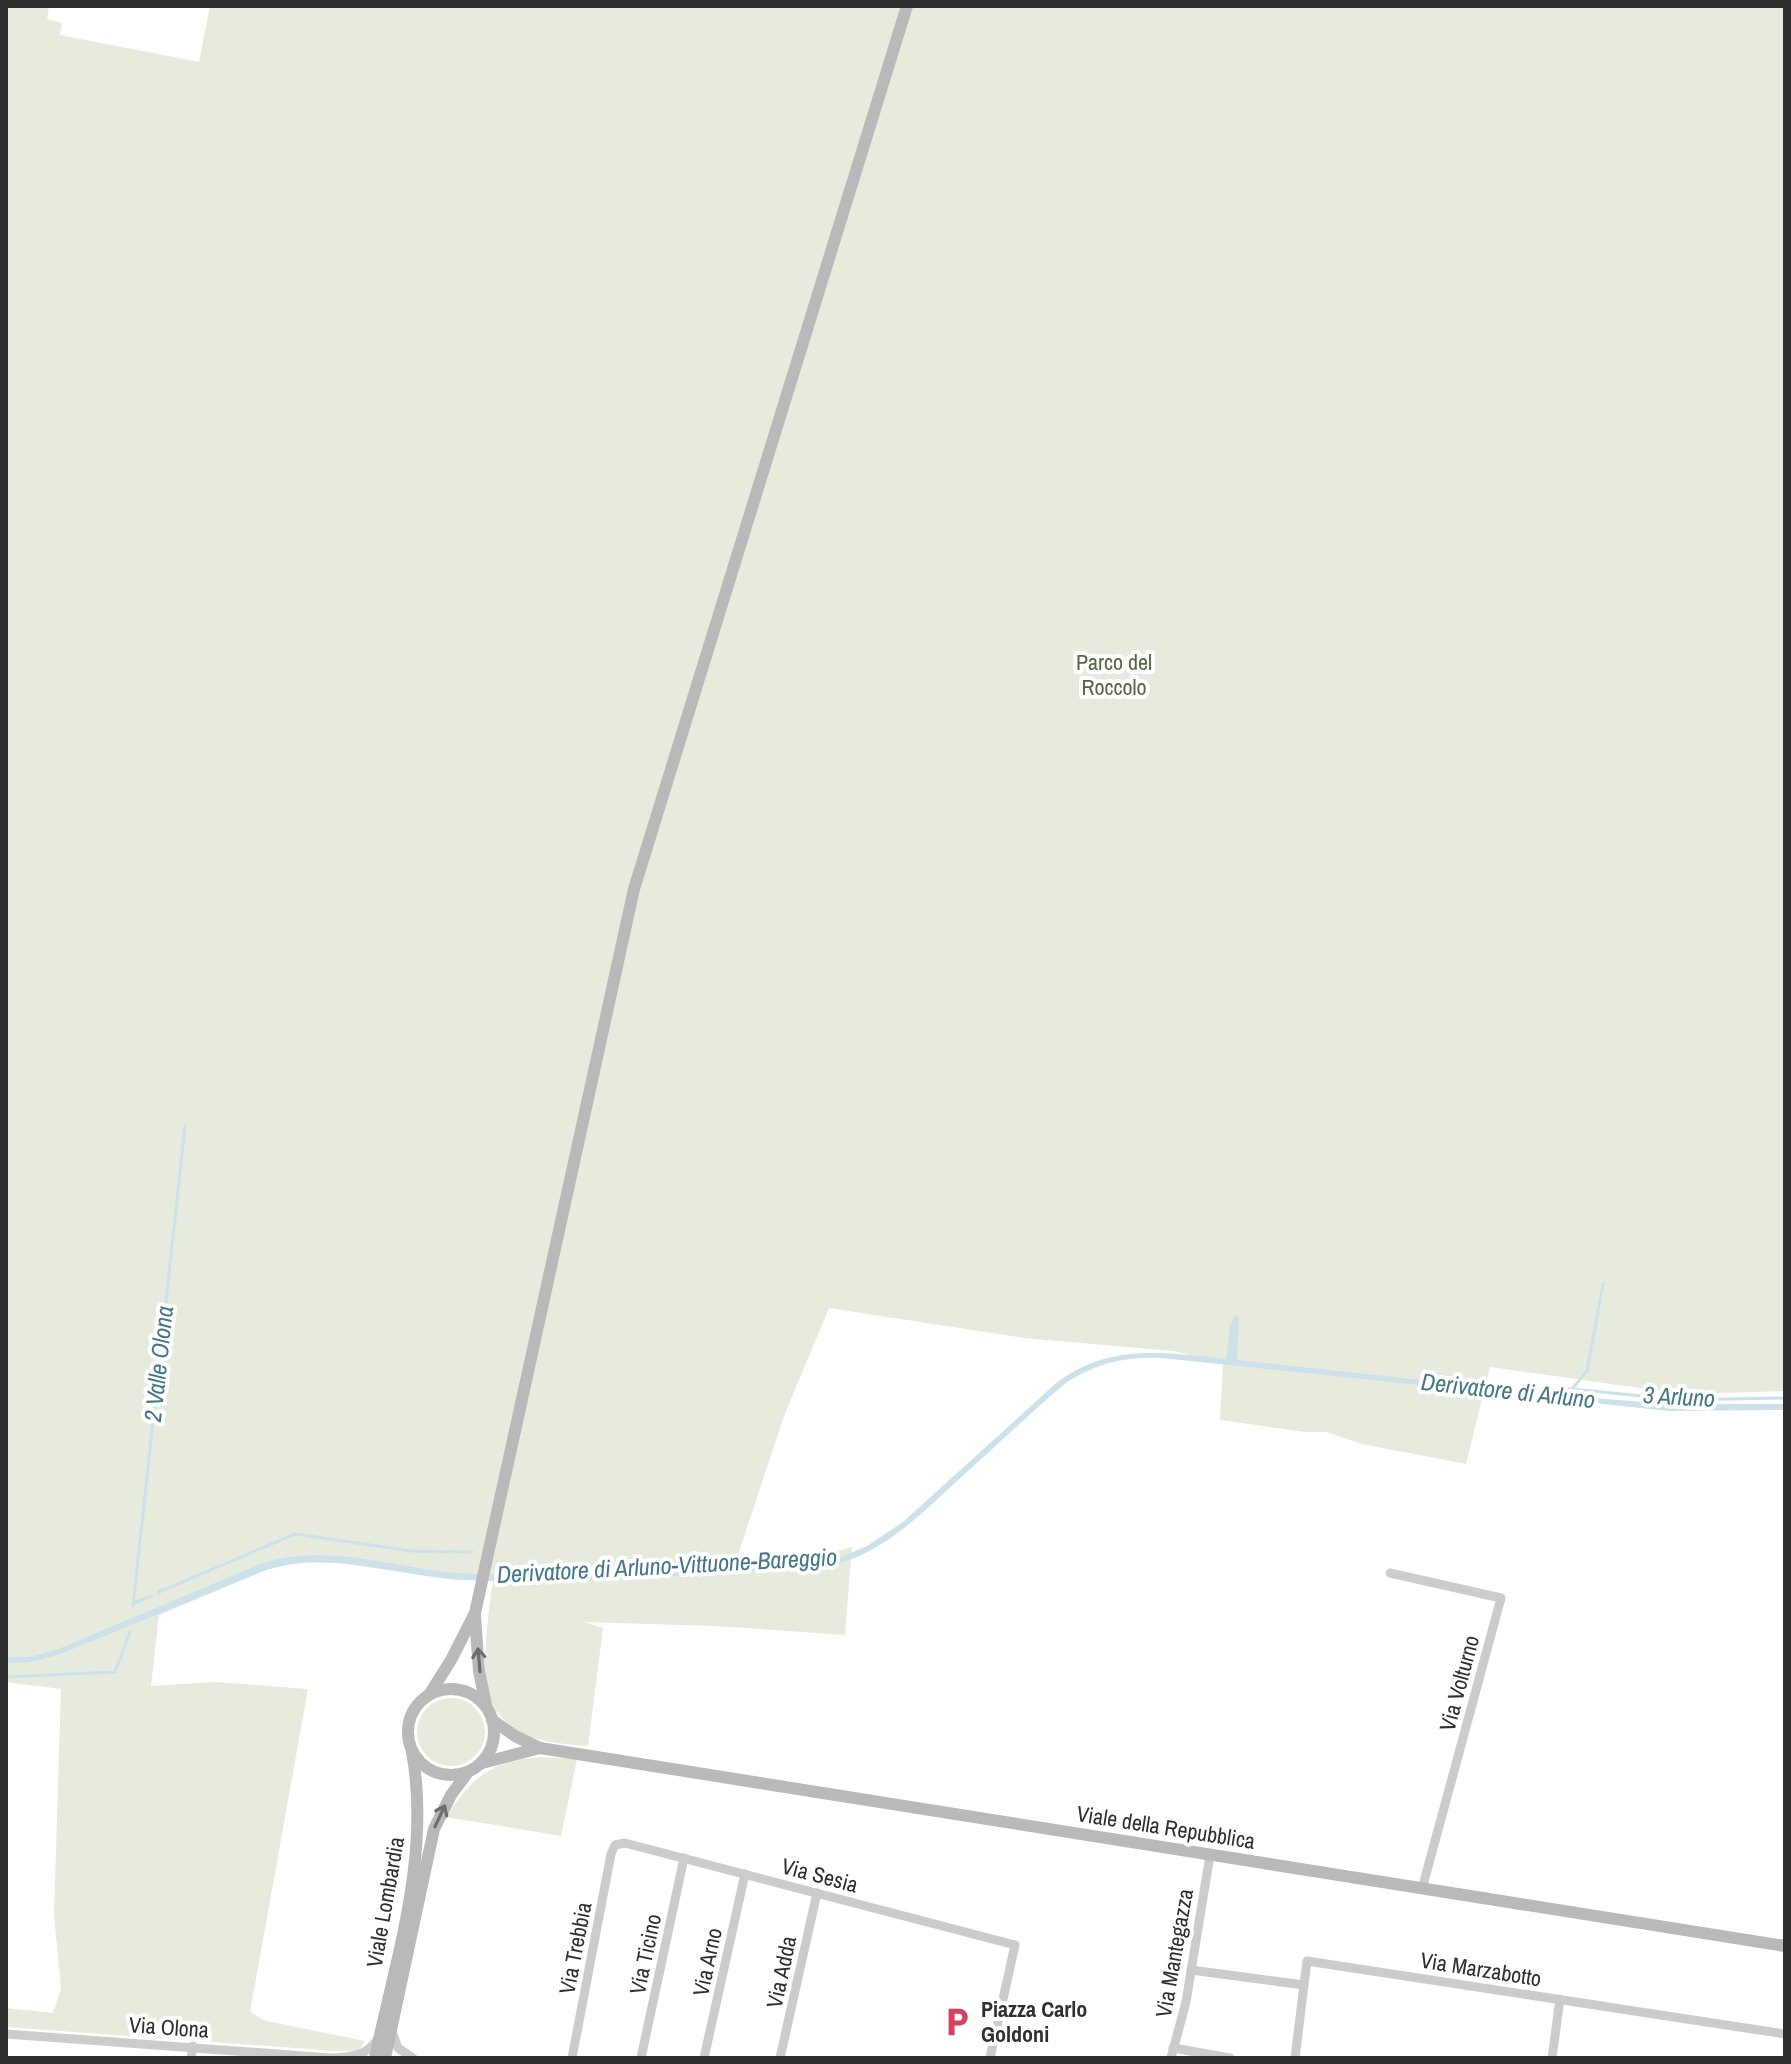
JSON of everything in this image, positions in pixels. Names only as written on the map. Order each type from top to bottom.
[{"type":"main road","points":[[540,1748],[447,1776],[426,1768],[412,1752],[407,1737],[409,1721],[416,1706],[429,1695],[451,1660],[475,1613],[634,889],[907,6]]},
{"type":"main road","points":[[475,1613],[479,1671],[486,1707],[492,1720],[493,1743],[482,1763]]},
{"type":"main road","points":[[429,1695],[444,1689],[460,1690],[474,1696],[486,1707]]},
{"type":"main road","points":[[492,1720],[540,1748]]},
{"type":"main road","name":"Viale della Repubblica","points":[[540,1748],[1785,1946]]},
{"type":"main road","name":"Viale Lombardia","points":[[385,2058],[386,2031],[417,1859],[419,1802],[412,1752]]},
{"type":"main road","name":"Viale Lombardia","points":[[375,2058],[386,2031],[434,1829],[468,1772]]},
{"type":"street","name":"Via Volturno","points":[[1390,1573],[1501,1598],[1422,1889]]},
{"type":"street","name":"Via Sesia","points":[[615,1845],[625,1843],[1015,1945],[990,2058]]},
{"type":"street","name":"Via Trebbia","points":[[572,2058],[615,1845]]},
{"type":"street","name":"Via Mantegazza","points":[[1172,2053],[1186,2002],[1210,1855]]},
{"type":"street","name":"Via Ticino","points":[[641,2058],[684,1858]]},
{"type":"street","name":"Via Arno","points":[[704,2058],[745,1874]]},
{"type":"street","name":"Via Adda","points":[[780,2058],[817,1893]]},
{"type":"street","name":"Via Marzabotto","points":[[1304,1985],[1307,1961],[1785,2034]]},
{"type":"street","points":[[1191,1970],[1304,1985],[1295,2058]]},
{"type":"street","points":[[1552,2058],[1560,1999]]},
{"type":"street","name":"Via Olona","points":[[6,2034],[330,2058],[359,2055],[386,2031]]},
{"type":"street","points":[[386,2031],[398,2048],[413,2058]]},
{"type":"street","points":[[191,2058],[193,2046]]},
{"type":"street","points":[[1172,2053],[1230,2058]]},
{"type":"green space","name":"Parco del Roccolo","points":[[6,6],[49,6],[47,19],[62,23],[60,35],[199,62],[210,6],[1785,6],[1785,1391],[1683,1394],[1490,1367],[1466,1464],[1362,1444],[1327,1432],[1305,1432],[1220,1420],[1223,1362],[1173,1351],[1024,1338],[829,1308],[784,1416],[736,1561],[794,1559],[852,1547],[845,1635],[716,1626],[584,1622],[603,1628],[588,1746],[533,1738],[509,1724],[494,1707],[486,1686],[485,1672],[493,1581],[450,1579],[338,1563],[299,1562],[266,1570],[159,1615],[151,1686],[215,1682],[308,1689],[250,2012],[266,2021],[365,2041],[359,2051],[335,2051],[6,2027],[6,2008],[53,2013],[61,1988],[54,1915],[61,1689],[6,1682]]},
{"type":"green space","points":[[451,1698],[475,1708],[485,1732],[475,1756],[451,1766],[427,1756],[417,1732],[427,1708]]},
{"type":"green space","points":[[540,1757],[577,1759],[561,1836],[446,1817],[465,1791],[484,1774],[508,1763]]},
{"type":"water","name":"Derivatore di Arluno","points":[[1235,1315],[1239,1318],[1237,1360],[1567,1396],[1670,1404],[1785,1404],[1785,1410],[1669,1411],[1162,1358],[1136,1358],[1089,1370],[1067,1382],[913,1521],[881,1544],[845,1562],[825,1567],[555,1581],[465,1580],[340,1563],[291,1564],[266,1570],[58,1655],[31,1662],[6,1663],[6,1657],[29,1657],[56,1650],[263,1563],[289,1557],[342,1556],[447,1572],[502,1574],[786,1563],[841,1557],[867,1546],[903,1522],[1054,1385],[1074,1372],[1094,1362],[1136,1354],[1180,1354],[1226,1359],[1230,1326]]},
{"type":"waterway","name":"2 Valle Olona","points":[[133,1606],[185,1126]]},
{"type":"waterway","name":"3 Arluno","points":[[1573,1388],[1587,1371],[1603,1284]]},
{"type":"waterway","name":"3 Arluno","points":[[1561,1388],[1682,1400],[1785,1398]]},
{"type":"waterway","name":"2 Valle Olona","points":[[159,1592],[295,1534],[412,1551],[472,1552]]},
{"type":"waterway","name":"2 Valle Olona","points":[[134,1603],[151,1596]]},
{"type":"waterway","name":"2 Valle Olona","points":[[6,1677],[115,1672],[130,1632]]},
{"type":"place","name":"Piazza Carlo Goldoni","points":[[957,2022]]},
{"type":"water label","name":"Derivatore di Arluno-Vittuone-Bareggio","points":[[667,1566]]}]
